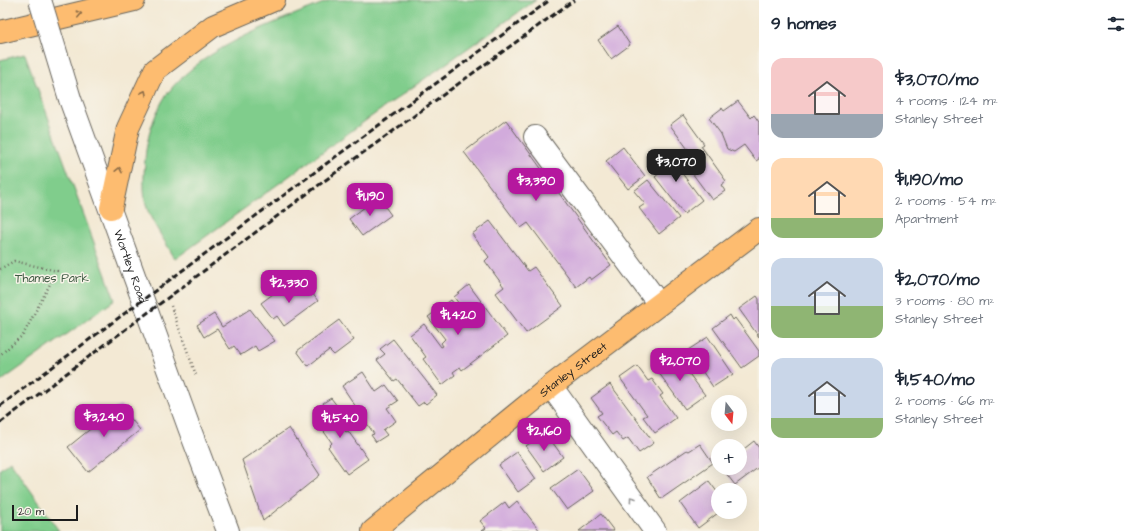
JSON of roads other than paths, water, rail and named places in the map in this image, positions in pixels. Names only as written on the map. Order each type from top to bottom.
[{"type":"main road","points":[[0,32],[134,0]]},
{"type":"main road","points":[[111,208],[128,128],[155,70],[213,26],[274,0]]},
{"type":"main road","name":"Stanley Street","points":[[372,531],[551,386],[759,229]]},
{"type":"street","name":"Wortley Road","points":[[40,0],[70,99],[228,531]]},
{"type":"street","points":[[536,136],[659,304]]},
{"type":"street","points":[[551,386],[655,531]]},
{"type":"railway","points":[[0,406],[323,166],[550,0]]},
{"type":"railway","points":[[0,423],[331,176],[574,0]]},
{"type":"park label","name":"Thames Park","points":[[52,278]]}]
